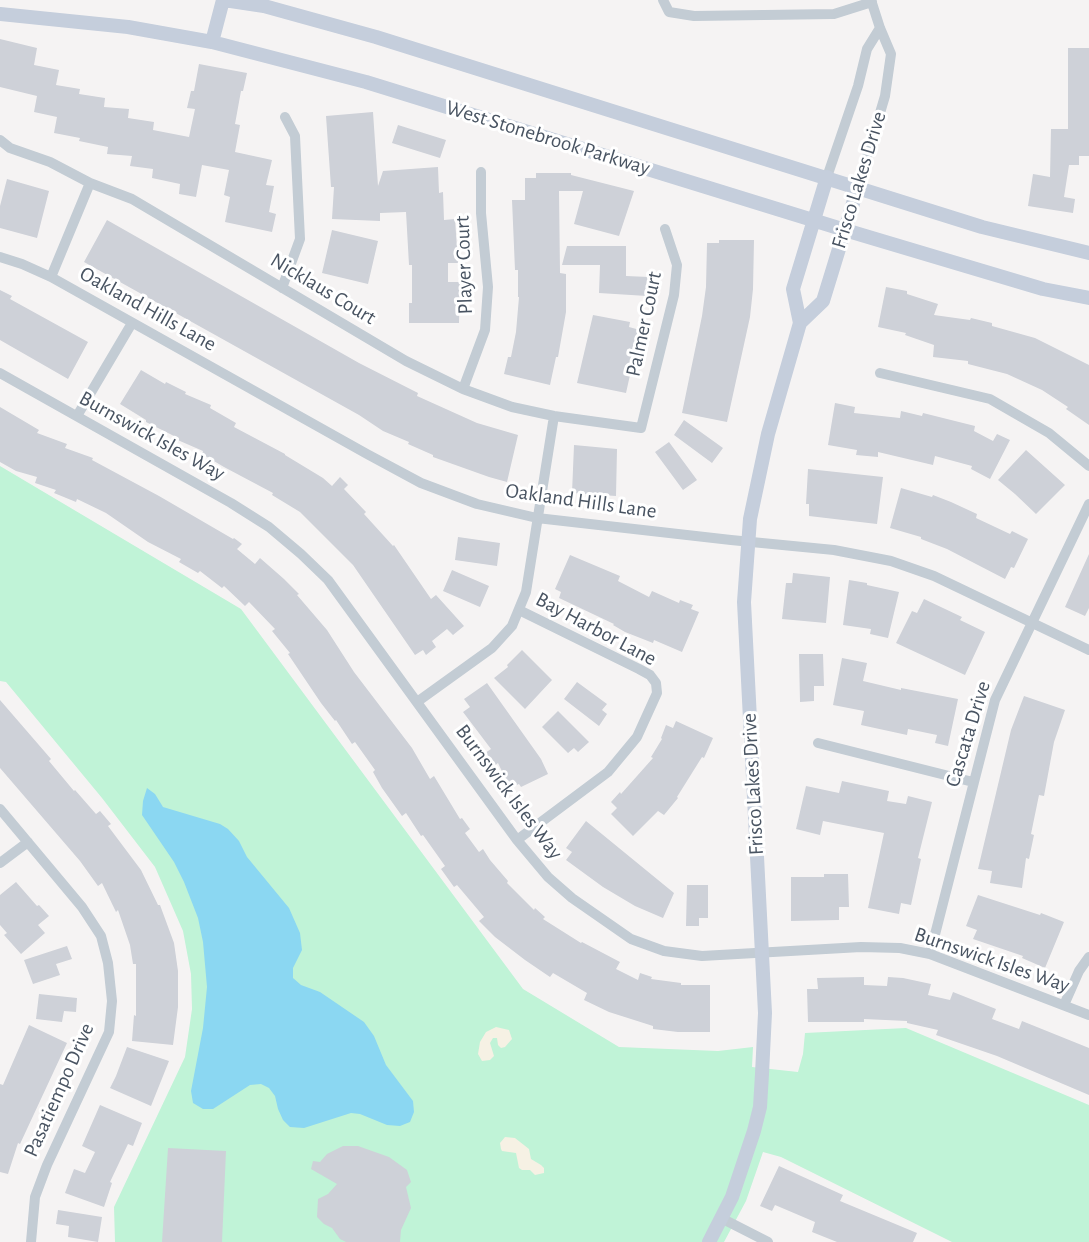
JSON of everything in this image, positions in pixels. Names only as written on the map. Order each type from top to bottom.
[{"type":"street","points":[[212,42],[224,0],[275,9],[376,37],[982,227],[1089,253]]},
{"type":"street","points":[[663,0],[669,12],[694,16],[834,14],[872,1]]},
{"type":"street","name":"Frisco Lakes Drive","points":[[800,323],[823,301],[885,96],[891,54],[872,1]]},
{"type":"street","name":"West Stonebrook Parkway","points":[[0,14],[128,27],[212,42],[366,82],[845,230],[1043,289],[1089,298]]},
{"type":"street","name":"Frisco Lakes Drive","points":[[709,1242],[732,1197],[760,1107],[765,1013],[744,602],[750,519],[768,434],[800,323],[793,290],[813,220],[858,86],[867,49],[880,28]]},
{"type":"street","points":[[282,288],[300,239],[295,136],[285,117]]},
{"type":"street","name":"Nicklaus Court","points":[[0,140],[10,148],[50,162],[90,183],[132,199],[406,361],[463,389],[512,407],[554,416],[641,428]]},
{"type":"street","name":"Player Court","points":[[463,389],[485,330],[486,319],[488,287],[481,213],[481,172]]},
{"type":"street","points":[[51,277],[90,183]]},
{"type":"street","name":"Palmer Court","points":[[641,428],[674,295],[676,265],[665,229]]},
{"type":"street","name":"Oakland Hills Lane","points":[[0,257],[51,277],[421,483],[477,504],[537,518],[834,550],[891,561],[934,576],[1089,650]]},
{"type":"street","points":[[77,416],[132,323]]},
{"type":"street","name":"Burnswick Isles Way","points":[[0,373],[231,503],[277,533],[328,580],[517,840],[548,877],[572,898],[631,939],[664,951],[702,956],[861,947],[900,948],[930,954],[1089,1015]]},
{"type":"street","points":[[880,373],[990,399],[1049,433],[1089,466]]},
{"type":"street","points":[[417,702],[492,648],[512,626],[526,592],[554,416]]},
{"type":"street","name":"Cascata Drive","points":[[930,954],[995,700],[1089,504]]},
{"type":"street","name":"Bay Harbor Lane","points":[[517,840],[608,772],[637,737],[657,693],[656,683],[650,675],[519,610]]},
{"type":"street","points":[[818,743],[973,782]]},
{"type":"street","name":"Pasatiempo Drive","points":[[0,809],[82,907],[100,936],[108,963],[112,1001],[109,1032],[47,1165],[35,1197],[32,1242]]},
{"type":"street","points":[[0,863],[28,842]]},
{"type":"street","points":[[1064,1005],[1078,971],[1089,957]]},
{"type":"street","points":[[721,1218],[768,1242]]},
{"type":"green space","points":[[0,466],[241,609],[523,989],[619,1047],[718,1051],[753,1047],[752,1067],[798,1072],[805,1033],[906,1028],[1089,1105],[1089,1242],[952,1242],[781,1157],[763,1152],[746,1201],[724,1242],[115,1242],[114,1207],[185,1057],[192,1009],[191,974],[183,931],[155,867],[102,798],[6,682],[0,681]]},
{"type":"sand","points":[[496,1027],[509,1030],[512,1039],[501,1048],[497,1038],[493,1038],[490,1043],[494,1056],[490,1060],[482,1061],[478,1054],[480,1042],[486,1032]]},
{"type":"sand","points":[[505,1137],[515,1138],[529,1149],[531,1159],[544,1168],[544,1173],[535,1175],[530,1170],[519,1168],[516,1153],[501,1149],[500,1143]]},
{"type":"water","points":[[147,788],[155,794],[163,807],[220,824],[239,841],[247,857],[289,908],[300,933],[302,950],[293,968],[293,978],[301,985],[320,992],[364,1022],[374,1036],[386,1065],[413,1101],[414,1112],[410,1122],[400,1126],[387,1125],[360,1114],[351,1113],[304,1128],[290,1127],[283,1120],[275,1096],[269,1088],[261,1084],[250,1085],[213,1109],[203,1109],[193,1103],[191,1091],[203,1028],[207,987],[203,942],[198,918],[184,882],[174,862],[142,815]]},
{"type":"building","points":[[0,39],[37,48],[34,65],[59,70],[56,85],[80,89],[79,94],[105,98],[104,107],[129,109],[128,118],[154,122],[153,130],[189,137],[195,109],[187,108],[191,91],[194,91],[199,64],[247,73],[235,124],[240,125],[235,152],[272,160],[266,185],[274,186],[269,212],[276,214],[272,232],[225,222],[230,197],[224,195],[229,170],[202,165],[196,197],[179,194],[180,184],[152,178],[153,169],[130,166],[132,156],[107,154],[108,147],[54,133],[57,117],[34,112],[37,96],[0,87]]},
{"type":"building","points":[[1068,48],[1089,48],[1089,156],[1079,156],[1079,165],[1069,165],[1064,197],[1075,199],[1073,213],[1028,206],[1033,174],[1050,177],[1051,129],[1068,129]]},
{"type":"building","points":[[373,112],[378,186],[383,171],[438,167],[439,193],[443,192],[444,220],[455,219],[458,263],[448,263],[448,282],[460,282],[459,323],[409,323],[409,303],[412,303],[412,265],[409,265],[406,212],[380,213],[380,221],[332,219],[334,187],[331,187],[326,116]]},
{"type":"building","points":[[398,125],[446,140],[440,158],[392,143]]},
{"type":"building","points":[[536,173],[571,173],[571,175],[634,191],[619,236],[574,224],[583,191],[559,191],[560,273],[566,274],[566,312],[558,357],[556,357],[550,385],[504,374],[508,357],[511,357],[516,332],[519,297],[518,270],[515,270],[512,200],[525,200],[525,178],[536,178]]},
{"type":"building","points":[[7,179],[49,191],[37,238],[0,228],[0,206]]},
{"type":"building","points":[[107,220],[359,363],[418,393],[417,396],[477,423],[518,435],[507,482],[433,457],[408,444],[409,442],[383,431],[359,415],[84,262]]},
{"type":"building","points":[[332,230],[378,241],[368,284],[322,273]]},
{"type":"building","points":[[719,240],[754,240],[750,317],[727,422],[682,413],[702,316],[706,287],[707,243],[719,243]]},
{"type":"building","points":[[567,246],[626,246],[626,276],[649,277],[647,296],[599,293],[600,265],[562,265]]},
{"type":"building","points":[[886,287],[907,291],[907,294],[938,304],[934,315],[970,320],[971,318],[992,323],[992,326],[1035,338],[1089,365],[1089,425],[1066,409],[1068,407],[1042,390],[1007,374],[968,364],[968,361],[933,357],[934,345],[905,335],[906,333],[878,327]]},
{"type":"building","points":[[0,290],[12,296],[10,299],[88,342],[68,379],[0,340]]},
{"type":"building","points":[[593,315],[630,322],[629,327],[640,330],[626,393],[577,383]]},
{"type":"building","points":[[141,370],[211,405],[210,408],[236,423],[234,427],[285,454],[332,486],[340,477],[348,485],[344,489],[394,545],[431,599],[436,595],[464,626],[453,635],[447,629],[432,641],[436,647],[426,655],[423,650],[415,655],[353,565],[300,512],[272,495],[273,493],[202,454],[203,451],[173,438],[174,436],[146,422],[120,404]]},
{"type":"building","points":[[835,403],[855,407],[854,413],[900,418],[901,411],[922,416],[923,413],[975,426],[974,431],[993,441],[997,434],[1010,440],[990,479],[971,469],[972,466],[935,456],[933,465],[878,452],[878,457],[856,455],[857,450],[828,445]]},
{"type":"building","points":[[0,407],[39,430],[37,433],[67,444],[65,448],[93,458],[92,460],[234,538],[242,544],[237,549],[255,564],[260,558],[284,579],[327,630],[354,672],[412,748],[430,779],[434,776],[460,819],[462,818],[470,829],[465,833],[479,852],[483,849],[508,881],[507,883],[534,910],[535,908],[545,917],[543,919],[581,943],[620,962],[616,969],[638,980],[640,973],[652,977],[651,979],[681,983],[681,985],[710,985],[710,1032],[653,1029],[653,1026],[609,1012],[584,1000],[587,993],[553,973],[550,977],[495,937],[479,921],[484,917],[457,885],[454,887],[441,869],[445,866],[423,835],[421,836],[406,813],[402,816],[382,788],[373,772],[375,770],[355,742],[352,744],[321,703],[288,654],[290,653],[272,631],[275,629],[249,602],[245,606],[224,586],[222,588],[200,571],[198,573],[179,562],[181,559],[148,542],[106,513],[77,499],[76,502],[54,493],[56,490],[35,483],[37,477],[16,471],[0,462]]},
{"type":"building","points":[[684,420],[723,448],[712,463],[674,435]]},
{"type":"building","points":[[669,442],[697,480],[683,490],[655,452]]},
{"type":"building","points":[[574,445],[617,449],[616,496],[572,493]]},
{"type":"building","points":[[1026,450],[1065,485],[1036,514],[998,480]]},
{"type":"building","points":[[808,469],[883,477],[877,524],[809,516],[809,504],[806,504]]},
{"type":"building","points":[[901,488],[932,497],[933,495],[951,502],[977,514],[976,518],[1010,534],[1012,531],[1028,539],[1014,568],[1011,567],[1005,579],[921,537],[890,528]]},
{"type":"building","points":[[458,537],[500,543],[497,566],[455,560]]},
{"type":"building","points":[[1089,554],[1089,608],[1085,616],[1065,607]]},
{"type":"building","points":[[570,555],[620,576],[618,581],[649,597],[652,591],[679,603],[680,600],[693,605],[691,609],[699,612],[682,652],[654,640],[653,643],[625,632],[614,624],[559,598],[561,592],[555,589]]},
{"type":"building","points":[[452,570],[489,586],[480,607],[443,591]]},
{"type":"building","points":[[793,573],[830,577],[826,623],[782,619],[786,583],[792,583]]},
{"type":"building","points":[[849,580],[899,592],[888,638],[870,634],[871,629],[843,625]]},
{"type":"building","points":[[924,599],[962,617],[960,620],[985,632],[965,675],[896,643],[912,611],[917,613]]},
{"type":"building","points":[[522,650],[552,680],[525,709],[494,678],[508,667],[507,665]]},
{"type":"building","points":[[799,654],[823,654],[824,686],[814,686],[814,701],[800,702]]},
{"type":"building","points":[[842,658],[867,663],[863,681],[958,699],[948,746],[935,743],[937,735],[908,729],[907,735],[861,725],[864,711],[833,705]]},
{"type":"building","points":[[577,682],[607,704],[602,710],[607,714],[599,726],[564,699]]},
{"type":"building","points":[[487,683],[541,759],[548,774],[521,787],[519,784],[510,788],[498,763],[494,766],[485,753],[491,749],[463,712],[470,707],[464,699]]},
{"type":"building","points":[[1024,696],[1065,710],[1054,742],[1044,796],[1039,795],[1031,834],[1034,835],[1029,859],[1026,858],[1022,888],[990,883],[992,871],[978,869],[1011,730]]},
{"type":"building","points":[[0,700],[51,759],[49,761],[74,791],[96,814],[100,811],[111,824],[108,826],[141,870],[160,905],[174,943],[178,971],[178,1007],[173,1045],[132,1041],[134,1015],[136,1016],[136,964],[133,964],[130,945],[118,910],[116,912],[102,883],[98,886],[80,861],[0,768]]},
{"type":"building","points":[[558,711],[589,742],[578,752],[574,748],[568,753],[542,727]]},
{"type":"building","points":[[676,721],[713,738],[704,758],[702,757],[678,798],[664,815],[658,811],[633,836],[611,814],[617,808],[611,802],[653,758],[651,757],[662,739],[666,725],[673,728]]},
{"type":"building","points":[[842,781],[889,791],[887,801],[906,804],[908,796],[932,802],[918,858],[921,859],[911,905],[901,903],[899,914],[868,908],[884,833],[823,821],[820,835],[796,829],[806,786],[839,793]]},
{"type":"building","points":[[586,821],[674,893],[663,918],[635,906],[603,887],[566,860],[572,852],[566,848]]},
{"type":"building","points":[[824,874],[848,874],[849,907],[839,907],[839,920],[791,921],[791,877],[824,877]]},
{"type":"building","points":[[16,882],[49,916],[38,925],[45,933],[21,954],[4,935],[7,933],[0,925],[0,895]]},
{"type":"building","points":[[687,885],[708,885],[708,918],[699,918],[699,926],[686,926]]},
{"type":"building","points":[[978,895],[1064,922],[1045,968],[1022,958],[1023,956],[973,939],[977,930],[966,926]]},
{"type":"building","points":[[67,946],[72,959],[56,964],[60,975],[33,984],[24,960]]},
{"type":"building","points":[[864,977],[864,985],[887,986],[888,977],[931,984],[928,995],[950,1000],[953,992],[996,1009],[992,1019],[1019,1029],[1022,1021],[1089,1048],[1089,1095],[997,1056],[936,1035],[938,1030],[907,1023],[907,1021],[864,1019],[864,1022],[808,1022],[807,989],[818,989],[817,978]]},
{"type":"building","points":[[39,994],[77,998],[76,1012],[64,1011],[62,1022],[36,1019]]},
{"type":"building","points":[[29,1025],[67,1043],[20,1144],[18,1143],[8,1174],[0,1172],[0,1084],[3,1085]]},
{"type":"building","points":[[127,1047],[169,1061],[151,1106],[110,1088]]},
{"type":"building","points":[[100,1105],[142,1123],[133,1146],[128,1144],[110,1182],[112,1183],[104,1207],[65,1193],[74,1169],[85,1173],[95,1152],[82,1146]]},
{"type":"building","points":[[343,1146],[358,1146],[389,1157],[407,1170],[411,1182],[406,1187],[411,1208],[401,1230],[400,1242],[346,1242],[317,1217],[318,1199],[328,1194],[337,1184],[311,1169],[313,1161],[320,1162],[327,1154]]},
{"type":"building","points":[[168,1148],[226,1151],[222,1242],[162,1242]]},
{"type":"building","points":[[779,1166],[843,1195],[840,1201],[917,1233],[913,1242],[837,1242],[812,1232],[815,1222],[775,1205],[772,1211],[760,1206]]},
{"type":"building","points":[[58,1210],[102,1217],[98,1242],[68,1237],[69,1226],[56,1224]]}]
